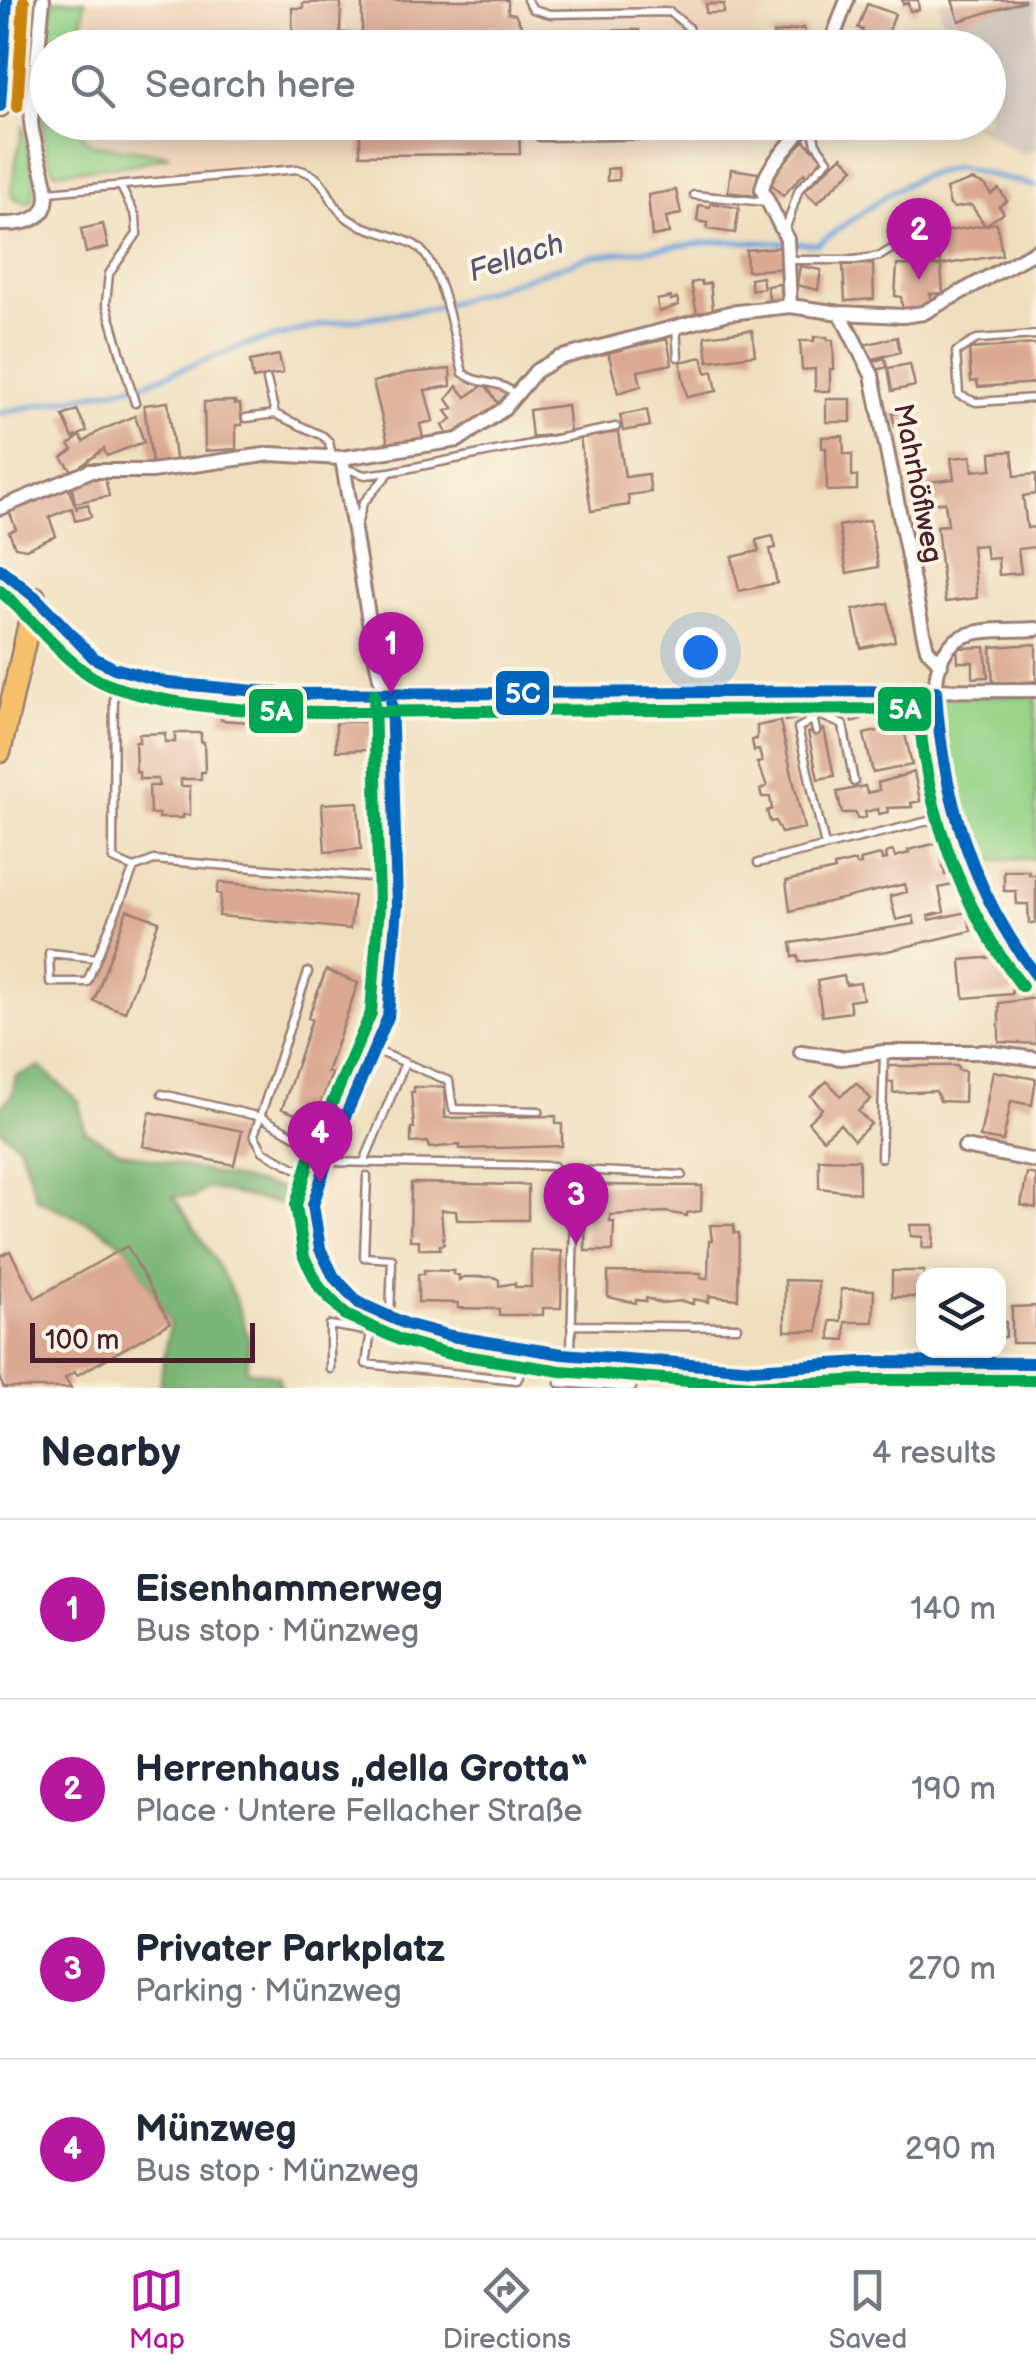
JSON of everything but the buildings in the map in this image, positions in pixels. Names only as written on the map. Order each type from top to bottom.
[{"type":"main road","points":[[0,106],[7,0]]},
{"type":"main road","points":[[0,752],[36,597]]},
{"type":"street","points":[[40,30],[43,0]]},
{"type":"street","points":[[836,30],[847,0]]},
{"type":"street","points":[[0,224],[27,223],[43,214],[49,192],[32,140]]},
{"type":"street","points":[[790,306],[787,246],[762,190],[764,180],[794,140]]},
{"type":"street","points":[[0,508],[90,471],[151,471],[271,454],[339,461],[458,440],[504,408],[536,371],[559,358],[730,313],[790,306],[840,314],[922,313],[1036,251]]},
{"type":"street","name":"Mahrhöflweg","points":[[840,314],[872,375],[923,632],[928,649],[941,664]]},
{"type":"street","points":[[339,461],[380,678],[391,694],[398,906],[388,1017],[328,1158],[313,1205],[320,1248],[334,1277],[360,1303],[390,1318],[451,1336],[532,1350],[754,1369],[862,1362],[1036,1364]]},
{"type":"street","points":[[0,569],[36,597],[94,658],[114,668],[169,683],[272,693],[391,694],[1036,690]]},
{"type":"street","points":[[1036,629],[972,634],[952,643],[935,676],[936,729],[954,815],[979,881],[1022,959],[1036,975]]},
{"type":"street","points":[[801,1052],[841,1058],[884,1052],[986,1052],[1036,1059]]},
{"type":"street","points":[[965,1148],[1036,1161]]},
{"type":"street","points":[[751,1388],[754,1369]]},
{"type":"lane","points":[[527,0],[534,9],[550,14],[670,12],[689,30]]},
{"type":"lane","points":[[815,140],[828,160],[799,189],[787,246],[840,261],[880,256],[928,227]]},
{"type":"lane","points":[[49,192],[297,168],[313,172],[350,220],[418,246],[444,297],[462,374],[472,380],[503,384],[516,394]]},
{"type":"lane","points":[[121,188],[136,217],[137,234],[109,274],[106,304],[134,400]]},
{"type":"lane","points":[[694,196],[767,202]]},
{"type":"lane","points":[[676,325],[678,357]]},
{"type":"lane","name":"Mahrhöflweg","points":[[1036,335],[976,339],[956,352],[959,395],[976,402],[1036,398]]},
{"type":"lane","points":[[267,380],[276,414]]},
{"type":"lane","points":[[246,418],[276,414],[323,436],[339,461],[364,475],[616,427]]},
{"type":"lane","points":[[356,536],[364,504],[390,472]]},
{"type":"lane","points":[[114,668],[113,859],[134,868],[154,860],[395,879]]},
{"type":"lane","points":[[808,692],[816,731]]},
{"type":"lane","points":[[813,716],[842,725],[854,782]]},
{"type":"lane","points":[[813,716],[798,728],[825,846]]},
{"type":"lane","points":[[758,863],[954,815]]},
{"type":"lane","points":[[97,958],[49,953],[50,982],[87,982],[97,958],[134,868]]},
{"type":"lane","points":[[296,1168],[263,1151],[254,1136],[308,972]]},
{"type":"lane","points":[[374,1050],[449,1080],[454,1108],[539,1111]]},
{"type":"lane","points":[[881,1158],[884,1052]]},
{"type":"lane","points":[[364,1162],[405,1062]]},
{"type":"lane","points":[[162,1094],[261,1117],[328,1158],[554,1166]]},
{"type":"lane","points":[[632,1388],[559,1383],[572,1325],[575,1170],[682,1175]]},
{"type":"lane","points":[[367,1176],[364,1257],[392,1259],[390,1318]]},
{"type":"lane","points":[[374,1311],[366,1364],[517,1380],[532,1350]]},
{"type":"lane","points":[[330,1369],[330,1324],[371,1332]]},
{"type":"lane","points":[[572,1325],[738,1327]]},
{"type":"lane","points":[[696,1388],[709,1367]]},
{"type":"shaded area","points":[[49,0],[841,0],[838,5],[771,6],[750,30],[46,30]]},
{"type":"shaded area","points":[[939,0],[1036,0],[1036,149],[1023,154],[996,140],[1006,140],[1006,30],[944,30]]},
{"type":"shaded area","points":[[41,140],[758,140],[751,157],[584,165],[307,161],[55,180],[43,156]]},
{"type":"green space","points":[[21,0],[31,0],[18,105],[16,65]]},
{"type":"green space","points":[[52,0],[85,0],[81,30],[48,30]]},
{"type":"green space","points":[[23,124],[34,183],[32,201],[26,203],[13,197],[11,191]]},
{"type":"green space","points":[[44,140],[86,140],[95,145],[170,155],[130,165],[54,172]]},
{"type":"green space","points":[[940,695],[1036,696],[1036,858],[975,862],[950,780]]},
{"type":"green space","points":[[40,1067],[79,1102],[85,1131],[120,1151],[302,1194],[299,1208],[207,1188],[194,1197],[173,1196],[217,1264],[243,1319],[249,1350],[246,1370],[278,1376],[281,1388],[159,1388],[170,1323],[127,1247],[98,1227],[37,1199],[20,1147],[0,1129],[0,1108],[12,1095],[16,1076]]},
{"type":"waterway","name":"Fellach","points":[[0,413],[145,383],[245,345],[326,324],[434,308],[592,256],[720,241],[818,244],[888,194],[919,177],[956,167],[1036,186]]},
{"type":"transit line","name":"5C","points":[[0,106],[7,0]]},
{"type":"transit line","points":[[17,107],[24,1]]},
{"type":"transit line","name":"5C","points":[[0,569],[35,597],[94,658],[114,668],[169,683],[289,694],[936,691]]},
{"type":"transit line","name":"5A","points":[[0,591],[94,678],[147,696],[188,704],[321,712],[919,709],[929,783],[950,855],[981,923],[1022,986]]},
{"type":"transit line","name":"5C","points":[[936,691],[945,768],[964,841],[994,910],[1036,975]]},
{"type":"transit line","name":"5A","points":[[374,694],[379,906],[371,1013],[313,1147],[296,1205],[304,1257],[320,1288],[346,1315],[400,1340],[446,1353],[561,1371],[753,1386],[863,1380],[1036,1380]]},
{"type":"transit line","name":"5C","points":[[391,694],[397,906],[388,1017],[329,1154],[313,1205],[320,1249],[334,1277],[359,1303],[406,1324],[451,1336],[562,1354],[754,1369],[862,1362],[1036,1363]]},
{"type":"place","name":"Herrenhaus „della Grotta“","points":[[919,280]]},
{"type":"place","name":"Eisenhammerweg","points":[[391,694]]},
{"type":"place","name":"Münzweg","points":[[320,1183]]},
{"type":"place","name":"Privater Parkplatz","points":[[576,1245]]}]
